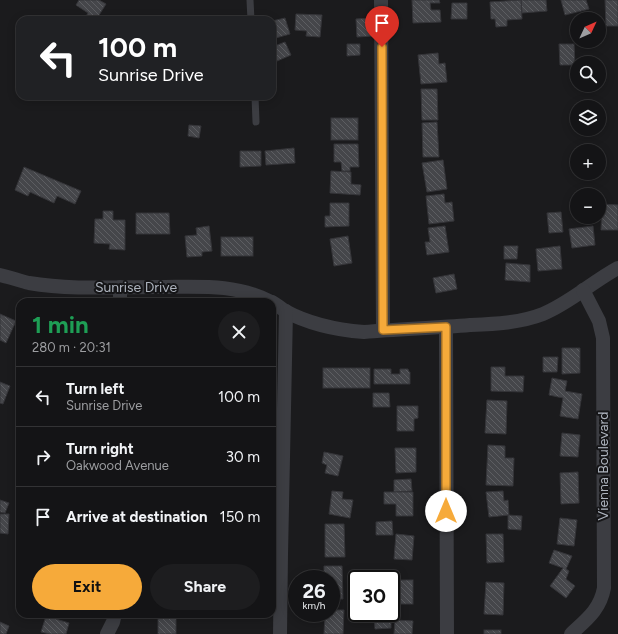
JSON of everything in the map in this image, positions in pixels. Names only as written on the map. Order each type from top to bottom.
[{"type":"street","points":[[381,0],[383,330]]},
{"type":"street","name":"Sunrise Drive","points":[[276,305],[307,321],[336,328],[364,332],[504,323],[526,319],[556,308],[603,276],[618,268]]},
{"type":"street","name":"Sunrise Drive","points":[[0,275],[28,283],[47,285],[235,289],[263,298]]},
{"type":"street","points":[[120,287],[120,298]]},
{"type":"street","name":"Vienna Boulevard","points":[[571,634],[599,605],[604,588],[603,338],[598,322],[583,290]]},
{"type":"street","points":[[280,634],[286,311]]},
{"type":"street","points":[[446,327],[447,634]]},
{"type":"street","points":[[107,634],[114,618]]},
{"type":"lane","points":[[250,0],[251,16]]},
{"type":"lane","points":[[255,100],[256,122]]},
{"type":"building","points":[[79,0],[99,0],[106,4],[98,16],[86,16],[88,13],[76,5]]},
{"type":"building","points":[[412,0],[439,0],[440,3],[430,3],[431,10],[440,10],[441,22],[413,23]]},
{"type":"building","points":[[521,0],[546,0],[547,11],[522,13]]},
{"type":"building","points":[[521,0],[522,19],[507,20],[507,26],[496,27],[495,19],[491,19],[490,2]]},
{"type":"building","points":[[561,0],[586,0],[589,9],[570,12],[570,14],[565,15]]},
{"type":"building","points":[[605,0],[618,0],[618,26],[606,26]]},
{"type":"building","points":[[452,3],[467,3],[467,19],[451,19]]},
{"type":"building","points":[[296,14],[322,15],[320,37],[306,36],[307,31],[295,30]]},
{"type":"building","points":[[285,18],[290,34],[276,38],[276,20]]},
{"type":"building","points":[[371,18],[372,36],[357,37],[356,19]]},
{"type":"building","points":[[285,42],[291,55],[277,61],[276,45]]},
{"type":"building","points":[[347,44],[360,44],[360,55],[347,56]]},
{"type":"building","points":[[559,44],[570,44],[570,48],[574,48],[575,56],[570,56],[570,65],[560,65]]},
{"type":"building","points":[[438,53],[439,64],[445,63],[447,82],[421,84],[418,55]]},
{"type":"building","points":[[421,89],[437,89],[438,120],[422,120]]},
{"type":"building","points":[[331,118],[358,118],[358,140],[331,140]]},
{"type":"building","points":[[437,122],[439,157],[423,157],[422,123]]},
{"type":"building","points":[[189,125],[201,126],[199,138],[188,136]]},
{"type":"building","points":[[334,144],[358,144],[359,167],[350,167],[350,171],[342,171],[341,162],[334,162]]},
{"type":"building","points":[[294,148],[295,163],[266,165],[265,151]]},
{"type":"building","points":[[240,151],[261,151],[261,166],[240,167]]},
{"type":"building","points":[[443,160],[447,189],[427,192],[422,163]]},
{"type":"building","points":[[24,167],[81,191],[75,204],[57,196],[54,203],[30,192],[28,196],[15,190]]},
{"type":"building","points":[[331,171],[351,172],[351,184],[361,185],[360,195],[330,193]]},
{"type":"building","points":[[444,194],[445,203],[452,202],[454,221],[429,224],[426,196]]},
{"type":"building","points":[[330,203],[349,203],[349,226],[325,227],[325,216],[330,216]]},
{"type":"building","points":[[606,204],[618,205],[618,230],[601,230],[601,224],[606,224]]},
{"type":"building","points":[[103,211],[113,211],[113,220],[125,220],[125,250],[109,249],[110,244],[94,243],[95,219],[103,219]]},
{"type":"building","points":[[561,212],[563,232],[549,233],[547,213]]},
{"type":"building","points":[[136,213],[169,213],[170,234],[136,234]]},
{"type":"building","points":[[209,226],[212,251],[202,252],[202,256],[187,257],[185,236],[197,235],[196,228]]},
{"type":"building","points":[[445,226],[449,252],[427,255],[425,242],[430,242],[428,228]]},
{"type":"building","points":[[593,226],[595,245],[572,248],[569,229]]},
{"type":"building","points":[[348,236],[352,263],[334,266],[330,239]]},
{"type":"building","points":[[221,237],[253,237],[253,256],[221,256]]},
{"type":"building","points":[[504,246],[518,246],[517,259],[504,259]]},
{"type":"building","points":[[560,246],[562,269],[538,271],[536,249]]},
{"type":"building","points":[[506,263],[530,265],[530,282],[505,280]]},
{"type":"building","points":[[454,274],[457,289],[436,293],[433,278]]},
{"type":"building","points":[[0,314],[16,321],[6,343],[0,340]]},
{"type":"building","points":[[562,348],[580,348],[580,373],[562,374]]},
{"type":"building","points":[[543,357],[558,357],[557,372],[543,372]]},
{"type":"building","points":[[491,367],[505,367],[505,376],[524,376],[523,392],[491,391]]},
{"type":"building","points":[[323,368],[370,368],[370,388],[323,388]]},
{"type":"building","points":[[374,369],[391,369],[391,374],[400,374],[400,369],[408,369],[410,372],[410,384],[374,384]]},
{"type":"building","points":[[552,378],[567,381],[565,391],[582,394],[578,419],[560,416],[563,398],[549,395]]},
{"type":"building","points":[[0,382],[10,386],[3,404],[0,403]]},
{"type":"building","points":[[373,393],[389,393],[390,407],[373,407]]},
{"type":"building","points":[[487,400],[507,401],[506,434],[485,433]]},
{"type":"building","points":[[397,406],[418,406],[418,418],[414,419],[414,431],[397,431]]},
{"type":"building","points":[[562,433],[580,435],[578,457],[560,456]]},
{"type":"building","points":[[488,445],[505,446],[505,458],[514,458],[513,486],[486,485]]},
{"type":"building","points":[[395,448],[416,448],[416,472],[396,473]]},
{"type":"building","points":[[324,452],[343,456],[338,476],[325,473],[327,465],[322,463]]},
{"type":"building","points":[[578,472],[579,503],[561,504],[560,473]]},
{"type":"building","points":[[411,479],[412,491],[394,492],[394,480]]},
{"type":"building","points":[[332,491],[343,492],[342,499],[353,500],[350,518],[329,514]]},
{"type":"building","points":[[503,491],[504,501],[508,500],[509,515],[489,517],[486,492]]},
{"type":"building","points":[[384,492],[413,492],[413,516],[396,516],[396,504],[384,504]]},
{"type":"building","points":[[0,500],[9,503],[5,513],[0,512]]},
{"type":"building","points":[[0,514],[9,514],[8,534],[0,533]]},
{"type":"building","points":[[508,515],[522,516],[521,530],[508,529]]},
{"type":"building","points":[[560,518],[577,520],[574,546],[557,544]]},
{"type":"building","points":[[392,521],[393,535],[376,535],[376,522]]},
{"type":"building","points":[[325,524],[344,524],[345,557],[325,557]]},
{"type":"building","points":[[396,534],[414,536],[412,560],[394,559]]},
{"type":"building","points":[[486,534],[503,534],[504,562],[487,563]]},
{"type":"building","points":[[554,550],[572,556],[566,569],[569,571],[566,579],[575,586],[566,598],[550,586],[563,568],[549,563]]},
{"type":"building","points":[[324,566],[342,566],[343,599],[340,599],[340,570],[324,570]]},
{"type":"building","points":[[400,580],[413,580],[413,604],[400,604]]},
{"type":"building","points":[[486,582],[504,583],[503,615],[484,614]]},
{"type":"building","points":[[340,610],[344,610],[343,634],[324,634],[325,622],[340,622]]},
{"type":"building","points":[[45,618],[53,618],[69,623],[66,634],[50,634],[41,632]]},
{"type":"building","points":[[158,618],[176,618],[176,634],[158,634]]},
{"type":"building","points":[[400,620],[413,621],[412,634],[394,634],[395,622],[400,622]]},
{"type":"building","points":[[0,622],[9,626],[6,634],[0,634]]},
{"type":"building","points":[[375,622],[391,622],[391,628],[375,629]]},
{"type":"building","points":[[484,630],[501,630],[501,634],[484,634]]},
{"type":"route","points":[[382,47],[383,330],[446,327],[446,511]]}]
